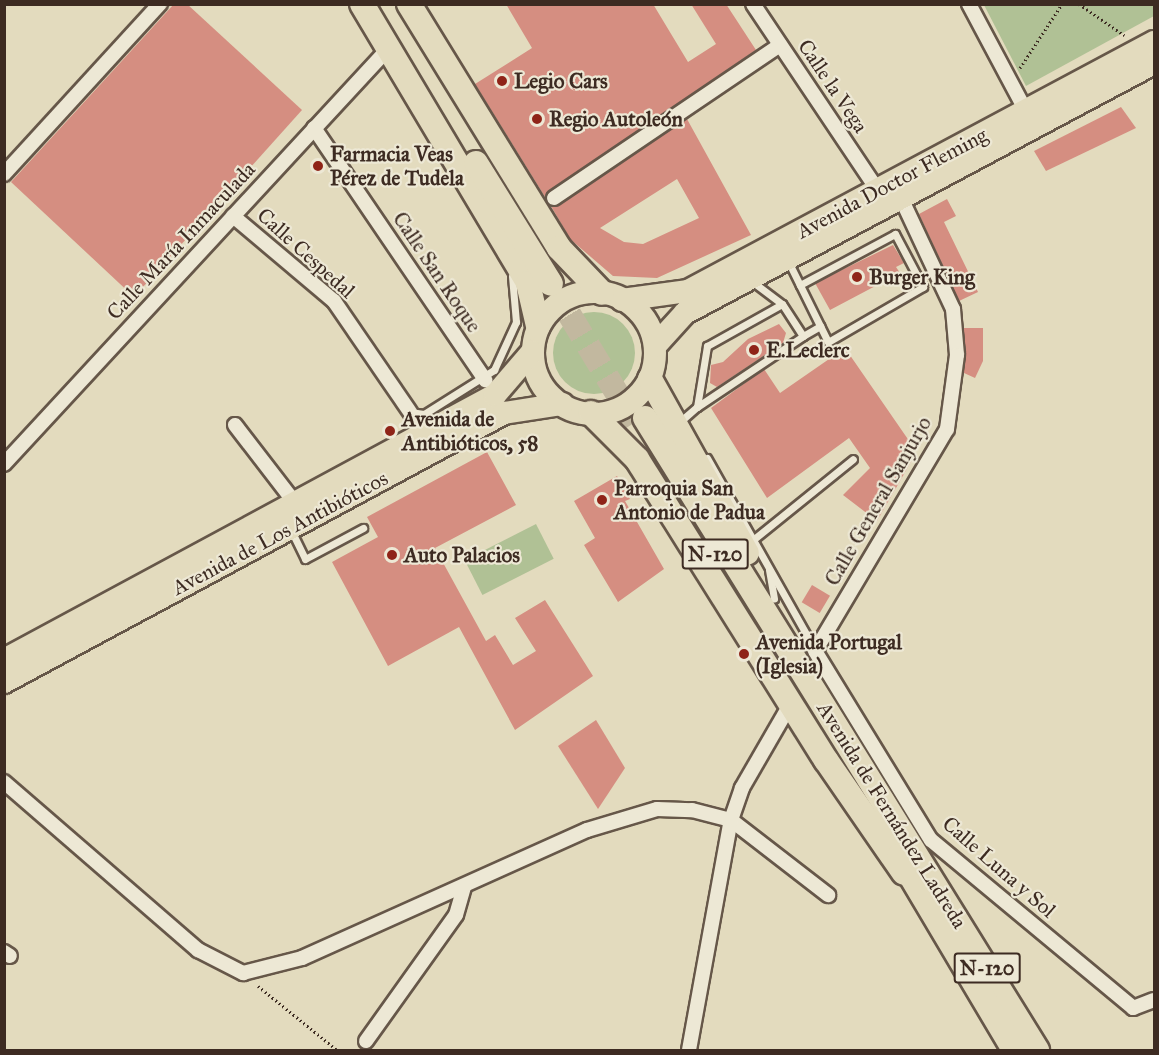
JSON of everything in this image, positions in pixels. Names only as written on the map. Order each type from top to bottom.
[{"type":"highway","points":[[362,4],[528,283],[538,326]]},
{"type":"highway","points":[[379,4],[556,281],[394,4]]},
{"type":"highway","points":[[418,9],[559,248],[612,296]]},
{"type":"highway","points":[[654,363],[774,599],[873,763],[930,893]]},
{"type":"highway","points":[[591,413],[637,459],[796,687],[930,893]]},
{"type":"highway","name":"N-120","points":[[640,420],[796,687]]},
{"type":"highway","name":"Avenida de Fernández Ladreda","points":[[796,687],[930,893],[1037,1050]]},
{"type":"highway","name":"Avenida de Fernández Ladreda","points":[[930,893],[1014,1050]]},
{"type":"main road","name":"Avenida Doctor Fleming","points":[[612,296],[688,291],[1155,42]]},
{"type":"main road","name":"Avenida Doctor Fleming","points":[[654,363],[686,313],[1155,63]]},
{"type":"main road","points":[[612,296],[642,316],[654,363],[629,403],[591,413],[562,405],[540,382],[532,352],[538,326],[558,303],[612,296]]},
{"type":"main road","name":"Avenida de Los Antibióticos","points":[[4,660],[495,395],[532,352]]},
{"type":"main road","name":"Avenida de Los Antibióticos","points":[[4,682],[504,413],[562,405]]},
{"type":"street","points":[[4,174],[160,4]]},
{"type":"street","name":"Calle la Vega","points":[[753,4],[878,191]]},
{"type":"street","points":[[969,4],[1026,111]]},
{"type":"street","points":[[554,198],[780,45]]},
{"type":"street","name":"Calle María Inmaculada","points":[[4,464],[389,48]]},
{"type":"street","name":"Calle San Roque","points":[[314,128],[485,380]]},
{"type":"street","name":"Calle General Sanjurjo","points":[[815,651],[947,429],[957,355],[954,309],[901,198]]},
{"type":"street","name":"Calle Cespedal","points":[[233,216],[334,301],[410,412]]},
{"type":"street","points":[[235,426],[295,503]]},
{"type":"street","name":"Calle Luna y Sol","points":[[815,651],[931,840],[1133,1008],[1155,1000]]},
{"type":"street","points":[[689,1050],[731,820],[742,788],[796,687]]},
{"type":"street","points":[[4,782],[198,950],[243,973],[302,958],[587,830],[657,809],[692,810],[731,820],[828,895]]},
{"type":"street","points":[[366,1041],[456,915],[464,887]]},
{"type":"lane","points":[[402,69],[405,91],[502,253],[515,287],[512,340],[485,380],[424,414],[410,412]]},
{"type":"lane","points":[[786,259],[828,342],[923,287],[895,234],[800,285]]},
{"type":"lane","points":[[749,280],[782,304],[803,336]]},
{"type":"lane","points":[[697,407],[707,346],[782,304]]},
{"type":"lane","points":[[683,418],[820,326]]},
{"type":"lane","points":[[654,363],[815,651]]},
{"type":"lane","points":[[754,539],[853,459]]},
{"type":"lane","points":[[290,528],[305,559],[363,528]]},
{"type":"lane","points":[[768,565],[774,599]]},
{"type":"path","points":[[1011,83],[1062,4]]},
{"type":"path","points":[[1079,4],[1125,37]]},
{"type":"path","points":[[243,973],[337,1050]]},
{"type":"green space","points":[[984,5],[1154,5],[1154,16],[1026,86]]},
{"type":"green space","points":[[594,312],[610,316],[623,324],[631,337],[635,353],[631,369],[623,382],[610,390],[594,394],[578,390],[565,382],[557,369],[553,353],[557,337],[565,324],[578,316]]},
{"type":"green space","points":[[536,524],[554,559],[482,595],[465,560]]},
{"type":"building","points":[[174,4],[187,4],[302,110],[134,297],[11,182]]},
{"type":"building","points":[[506,4],[653,4],[688,62],[716,44],[691,4],[726,4],[756,50],[545,197],[475,84],[532,48]]},
{"type":"building","points":[[1121,107],[1136,128],[1046,171],[1034,151]]},
{"type":"building","points":[[687,119],[751,235],[657,278],[613,276],[570,239],[551,206]],"holes":[[[677,179],[699,218],[643,244],[624,242],[600,228]]]},
{"type":"building","points":[[947,199],[956,216],[944,222],[978,292],[959,301],[919,214]]},
{"type":"building","name":"Burger King","points":[[893,245],[904,263],[896,267],[900,273],[830,310],[815,283]]},
{"type":"building","points":[[779,324],[786,333],[783,343],[717,387],[710,383],[711,365],[723,362],[748,339]]},
{"type":"building","points":[[964,328],[983,328],[983,361],[975,378],[964,373]]},
{"type":"building","points":[[845,348],[914,448],[915,455],[877,521],[843,495],[870,468],[849,438],[767,498],[711,408],[764,369],[780,393]]},
{"type":"building","name":"Auto Palacios","points":[[487,452],[516,505],[435,548],[486,641],[495,635],[513,665],[536,651],[515,618],[545,600],[593,676],[515,730],[459,627],[388,666],[332,562],[378,537],[367,517]]},
{"type":"building","points":[[617,476],[630,499],[625,501],[664,569],[618,602],[584,545],[595,538],[574,501]]},
{"type":"building","points":[[812,585],[830,596],[820,613],[802,602]]},
{"type":"building","points":[[596,720],[625,768],[598,809],[558,746]]},
{"type":"tunnel","points":[[551,284],[635,423]]},
{"type":"place","name":"Legio Cars","points":[[502,81]]},
{"type":"place","name":"Regio Autoleón","points":[[537,119]]},
{"type":"place","name":"Farmacia Veas Pérez de Tudela","points":[[318,166]]},
{"type":"place","name":"Burger King","points":[[857,277]]},
{"type":"place","name":"E.Leclerc","points":[[754,350]]},
{"type":"place","name":"Avenida de Antibióticos, 58","points":[[390,431]]},
{"type":"place","name":"Parroquia San Antonio de Padua","points":[[602,500]]},
{"type":"place","name":"Auto Palacios","points":[[392,555]]},
{"type":"place","name":"Avenida Portugal (Iglesia)","points":[[744,654]]}]
